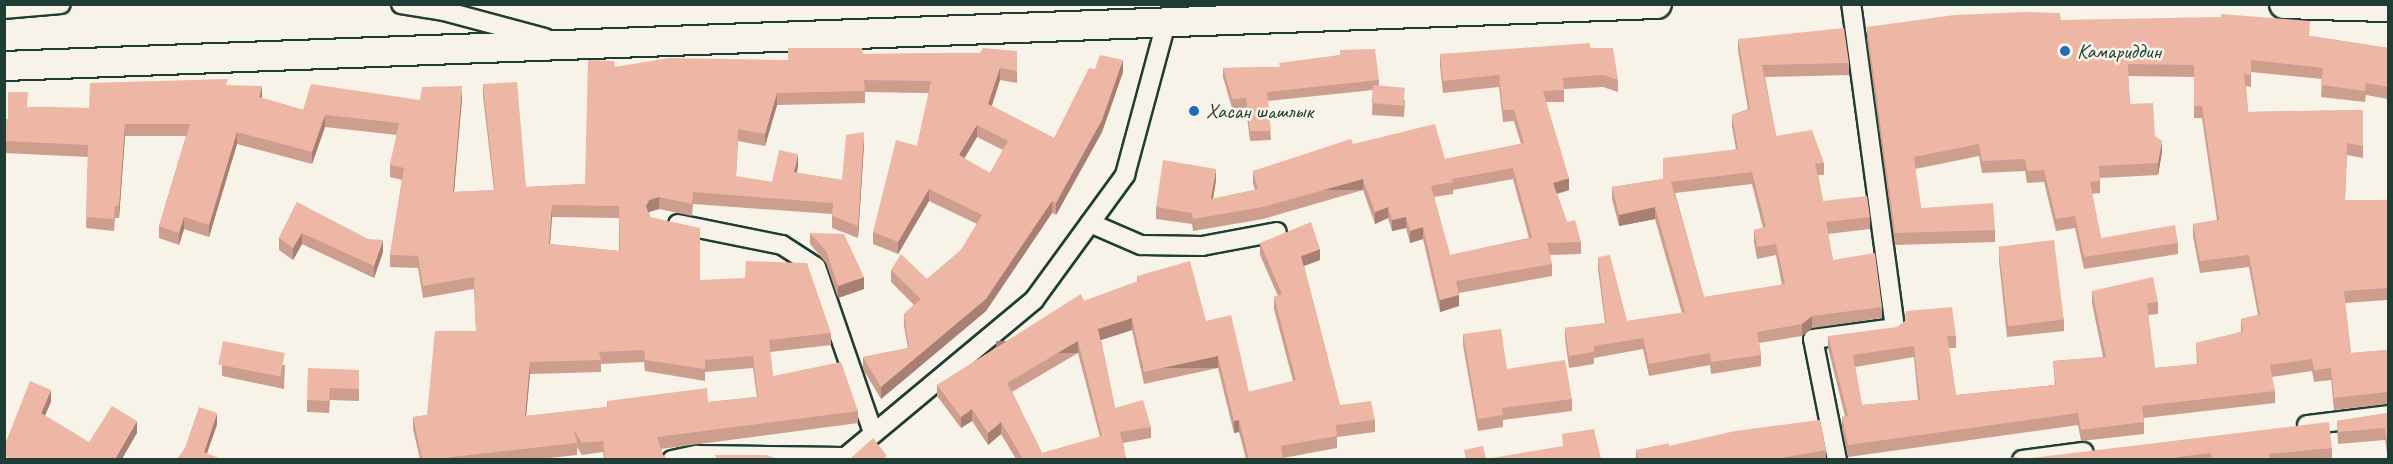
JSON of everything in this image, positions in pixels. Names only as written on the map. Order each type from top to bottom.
[{"type":"main road","points":[[4,66],[564,43],[1657,4]]},
{"type":"main road","points":[[2284,4],[2388,7]]},
{"type":"street","points":[[4,9],[61,4]]},
{"type":"street","points":[[401,4],[444,11],[564,43]]},
{"type":"street","points":[[1837,459],[1813,339],[1895,328],[1851,4]]},
{"type":"street","points":[[672,459],[696,455],[842,458],[1034,300],[1125,175],[1166,23]]},
{"type":"street","points":[[657,220],[782,245],[816,267],[873,433]]},
{"type":"street","points":[[1090,223],[1141,245],[1202,246],[1277,232]]},
{"type":"street","points":[[2294,427],[2388,415]]},
{"type":"street","points":[[2022,459],[2104,450]]},
{"type":"building","points":[[2060,13],[2061,20],[2221,17],[2221,14],[2310,21],[2309,36],[2388,48],[2388,87],[2366,83],[2365,91],[2321,85],[2323,68],[2251,60],[2251,75],[2244,74],[2248,112],[2363,110],[2363,146],[2347,143],[2345,200],[2388,200],[2388,300],[2387,288],[2344,291],[2351,353],[2388,350],[2388,393],[2334,398],[2331,368],[2314,370],[2312,359],[2270,365],[2275,391],[2142,406],[2144,422],[2081,430],[2078,413],[1848,445],[1842,417],[1848,416],[1828,336],[1897,327],[1905,321],[1906,311],[1952,307],[1956,336],[1947,336],[1956,395],[2056,385],[2053,361],[2106,357],[2092,291],[2153,277],[2158,302],[2147,303],[2155,368],[2198,364],[2196,343],[2243,332],[2241,319],[2260,315],[2249,255],[2200,261],[2193,224],[2219,220],[2202,106],[2194,106],[2194,65],[2128,64],[2130,104],[2153,103],[2155,136],[2162,141],[2158,163],[2099,166],[2100,181],[2090,182],[2101,238],[2175,225],[2178,243],[2084,257],[2075,216],[2056,219],[2044,170],[2027,171],[2025,159],[1982,161],[1979,144],[1914,157],[1921,208],[1993,203],[1995,230],[1895,233],[1867,27],[1955,15]],"holes":[[[1914,346],[1920,400],[1862,405],[1853,355]]]},
{"type":"building","points":[[1844,28],[1849,63],[1762,65],[1776,136],[1812,130],[1824,163],[1815,164],[1823,201],[1867,196],[1870,217],[1826,222],[1833,260],[1875,253],[1882,307],[1812,316],[1802,324],[1757,332],[1761,355],[1711,362],[1710,353],[1649,364],[1643,338],[1594,346],[1594,352],[1569,356],[1565,328],[1606,323],[1598,257],[1610,255],[1627,321],[1685,312],[1655,207],[1619,215],[1612,187],[1663,179],[1663,158],[1738,149],[1732,115],[1750,109],[1738,39]],"holes":[[[1752,172],[1766,227],[1754,230],[1757,247],[1776,244],[1785,284],[1704,297],[1671,182]]]},
{"type":"building","points":[[1590,43],[1590,48],[1613,48],[1618,80],[1603,75],[1563,78],[1564,90],[1543,91],[1569,178],[1553,183],[1567,222],[1575,220],[1581,242],[1547,243],[1552,264],[1456,281],[1459,295],[1440,300],[1423,227],[1410,231],[1406,217],[1392,220],[1388,207],[1375,212],[1363,179],[1263,207],[1193,219],[1192,213],[1156,207],[1163,160],[1216,169],[1211,199],[1258,189],[1253,171],[1351,139],[1353,144],[1435,124],[1445,159],[1524,143],[1514,110],[1503,110],[1499,75],[1443,81],[1440,54]],"holes":[[[1513,168],[1532,238],[1450,255],[1431,186],[1453,182],[1452,179]]]},
{"type":"building","points":[[788,48],[862,48],[863,54],[980,53],[983,48],[1017,51],[1017,71],[1000,68],[988,104],[1054,138],[1089,68],[1095,69],[1100,55],[1123,60],[1102,120],[1056,203],[1052,201],[986,299],[881,387],[863,357],[909,348],[904,314],[921,299],[891,270],[901,254],[927,279],[961,250],[982,215],[929,189],[898,242],[873,232],[896,140],[917,146],[931,81],[864,80],[865,91],[777,93],[765,134],[738,129],[736,176],[772,182],[779,150],[798,154],[794,172],[842,180],[846,135],[864,132],[858,226],[832,216],[833,203],[693,192],[692,204],[659,197],[649,200],[646,206],[650,217],[700,228],[700,280],[745,278],[746,261],[807,263],[831,333],[769,340],[773,376],[841,362],[858,411],[657,437],[663,455],[667,459],[605,459],[603,441],[582,443],[574,430],[577,443],[422,459],[413,417],[427,415],[435,331],[476,331],[474,277],[423,286],[418,256],[390,255],[404,168],[390,165],[399,123],[325,115],[312,152],[237,132],[209,225],[184,217],[179,233],[159,226],[190,124],[125,124],[119,206],[115,206],[114,219],[86,217],[88,145],[4,141],[4,119],[8,119],[8,92],[28,92],[27,107],[89,108],[90,83],[228,79],[226,85],[262,86],[259,97],[303,110],[311,84],[420,100],[422,87],[462,86],[453,192],[495,190],[483,84],[517,82],[526,187],[585,184],[588,60],[614,61],[615,67],[669,58],[788,60]],"holes":[[[977,125],[1008,141],[990,173],[959,155]],[[552,205],[619,206],[620,251],[549,244]],[[644,350],[645,360],[705,369],[705,360],[753,356],[758,397],[708,402],[707,388],[607,401],[608,407],[525,416],[530,362],[601,360],[599,352]]]},
{"type":"building","points":[[1375,49],[1379,80],[1267,92],[1271,131],[1250,131],[1246,98],[1232,99],[1223,68],[1280,67],[1279,63],[1340,55],[1340,50]]},
{"type":"building","points":[[1373,85],[1405,88],[1403,106],[1371,103]]},
{"type":"building","points":[[297,202],[368,239],[383,240],[374,266],[302,233],[293,248],[279,238]]},
{"type":"building","points":[[1311,222],[1320,249],[1301,256],[1340,405],[1371,401],[1375,420],[1336,425],[1337,436],[1281,446],[1283,459],[1249,459],[1239,420],[1234,421],[1218,356],[1144,372],[1132,318],[1098,329],[1115,408],[1143,400],[1151,427],[1120,432],[1126,459],[1023,459],[1001,422],[988,433],[972,409],[961,417],[937,385],[1081,294],[1084,301],[1138,281],[1137,276],[1190,261],[1206,321],[1231,315],[1249,392],[1296,380],[1274,297],[1282,294],[1260,243]],"holes":[[[1078,341],[1102,436],[1042,453],[1007,383]]]},
{"type":"building","points":[[810,233],[844,234],[864,277],[838,286],[826,251]]},
{"type":"building","points":[[2054,240],[2064,319],[2008,326],[1998,247]]},
{"type":"building","points":[[1501,329],[1507,369],[1565,360],[1572,399],[1502,408],[1503,415],[1478,419],[1463,334]]},
{"type":"building","points":[[223,341],[285,353],[280,377],[218,365]]},
{"type":"building","points":[[308,368],[359,370],[359,389],[330,388],[329,401],[307,400]]},
{"type":"building","points":[[30,381],[51,390],[41,413],[89,442],[112,406],[137,421],[115,459],[11,459],[4,456],[4,447]]},
{"type":"building","points":[[199,407],[217,413],[204,452],[221,459],[177,459],[185,448]]},
{"type":"building","points":[[2388,413],[2388,449],[2385,428],[2338,432],[2337,421]]},
{"type":"building","points":[[1820,420],[1826,450],[1775,459],[1638,459],[1636,450],[1669,443],[1669,446],[1735,431]]},
{"type":"building","points":[[2329,422],[2332,448],[2269,454],[2270,459],[2212,459],[2211,453],[2163,459],[2023,459]]},
{"type":"building","points":[[1594,429],[1601,459],[1486,459],[1563,446],[1562,434]]},
{"type":"building","points":[[873,438],[887,456],[883,459],[850,459]]},
{"type":"building","points":[[1483,446],[1486,459],[1466,459],[1464,450]]},
{"type":"building","points":[[714,455],[766,455],[778,459],[718,459]]},
{"type":"place","name":"Камариддин","points":[[2065,51]]},
{"type":"place","name":"Хасан шашлык","points":[[1194,111]]}]
